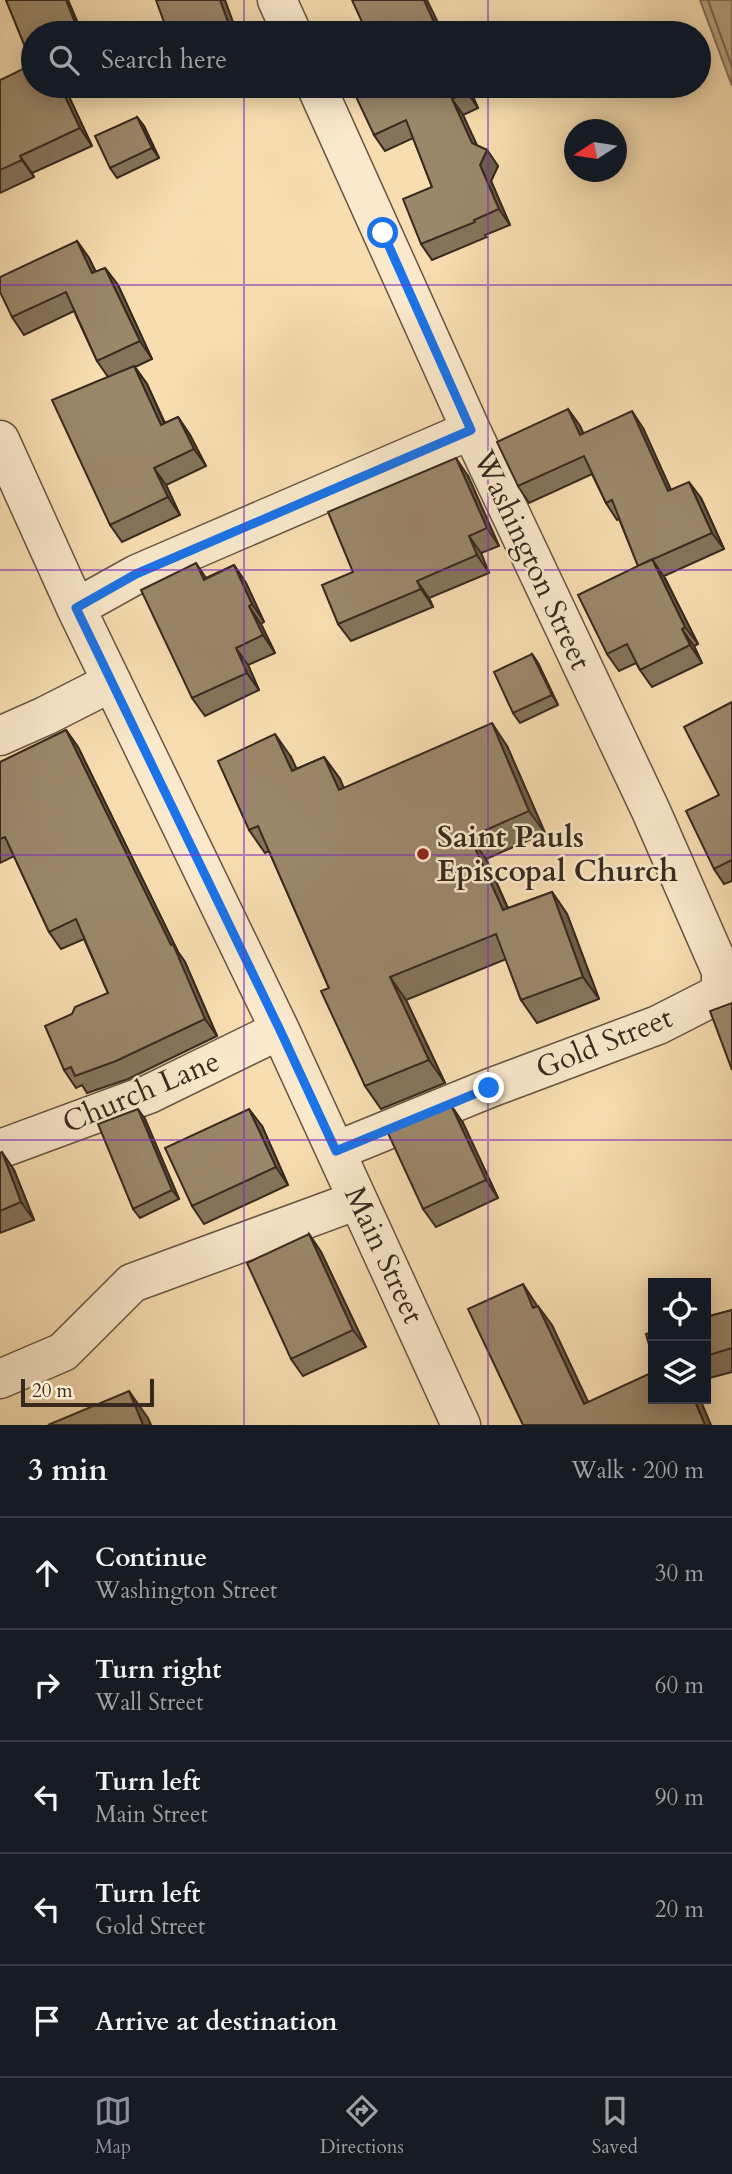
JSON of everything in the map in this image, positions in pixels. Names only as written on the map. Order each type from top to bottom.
[{"type":"street","points":[[277,0],[287,21]]},
{"type":"street","name":"Washington Street","points":[[321,98],[471,430],[651,811],[722,971],[721,986],[715,996]]},
{"type":"street","points":[[76,608],[136,574],[471,430]]},
{"type":"street","name":"Main Street","points":[[0,440],[76,608],[280,1030],[461,1425]]},
{"type":"street","points":[[0,736],[112,682]]},
{"type":"street","name":"Gold Street","points":[[336,1151],[489,1088],[658,1025],[715,996]]},
{"type":"street","name":"Church Lane","points":[[0,1149],[149,1094],[280,1030]]},
{"type":"street","points":[[0,1378],[63,1352],[132,1283],[359,1200]]},
{"type":"water","points":[[700,0],[732,0],[732,86],[711,30],[711,21],[708,21]]},
{"type":"building","points":[[6,0],[66,0],[74,21],[21,21],[21,37]]},
{"type":"building","points":[[156,0],[220,0],[228,21],[164,21]]},
{"type":"building","points":[[352,0],[424,0],[434,21],[362,21]]},
{"type":"building","points":[[21,70],[21,98],[66,98],[80,128],[20,156],[22,160],[0,170],[0,80]]},
{"type":"building","points":[[357,98],[454,98],[452,99],[472,143],[487,150],[480,165],[499,209],[421,244],[403,199],[432,187],[406,120],[374,135]]},
{"type":"building","points":[[137,117],[152,148],[110,168],[95,136]]},
{"type":"building","points":[[77,241],[92,273],[105,268],[140,341],[97,361],[66,292],[12,317],[0,292],[0,277]]},
{"type":"building","points":[[134,366],[161,425],[178,417],[194,449],[154,468],[168,497],[110,525],[52,400]]},
{"type":"building","points":[[568,409],[580,435],[632,411],[668,491],[689,482],[712,533],[638,566],[612,500],[606,503],[584,456],[518,486],[497,442]]},
{"type":"building","points":[[456,458],[487,528],[469,536],[477,555],[417,581],[421,589],[338,624],[322,585],[353,572],[328,512]]},
{"type":"building","points":[[652,559],[685,627],[682,629],[690,645],[640,670],[627,644],[607,654],[578,595]]},
{"type":"building","points":[[196,563],[204,580],[234,565],[263,635],[236,648],[247,673],[192,698],[141,590]]},
{"type":"building","points":[[532,654],[552,695],[513,713],[494,672]]},
{"type":"building","points":[[732,702],[732,860],[714,869],[686,811],[719,795],[684,727]]},
{"type":"building","points":[[492,723],[529,811],[470,837],[503,910],[552,892],[583,977],[521,1000],[496,934],[390,977],[429,1060],[365,1086],[321,991],[329,988],[258,826],[249,830],[218,761],[275,734],[292,771],[324,757],[339,790]]},
{"type":"building","points":[[66,730],[171,945],[173,944],[205,1019],[116,1061],[75,1076],[71,1067],[64,1070],[45,1026],[72,1014],[75,1007],[108,993],[76,919],[49,932],[5,837],[0,839],[0,762]]},
{"type":"building","points":[[732,1003],[732,1070],[710,1011]]},
{"type":"building","points":[[451,1105],[486,1180],[423,1209],[387,1131]]},
{"type":"building","points":[[138,1109],[172,1190],[133,1209],[98,1124]]},
{"type":"building","points":[[249,1109],[276,1167],[192,1206],[165,1148]]},
{"type":"building","points":[[2,1152],[21,1202],[0,1211],[0,1153]]},
{"type":"building","points":[[309,1234],[353,1330],[291,1359],[247,1263]]},
{"type":"building","points":[[523,1284],[533,1308],[538,1306],[584,1404],[648,1374],[648,1404],[696,1404],[705,1425],[523,1425],[468,1309]]},
{"type":"building","points":[[732,1310],[732,1348],[711,1354],[711,1341],[711,1316]]},
{"type":"building","points":[[129,1391],[143,1425],[48,1425]]},
{"type":"place","name":"Saint Pauls Episcopal Church","points":[[423,854]]},
{"type":"route","points":[[383,233],[471,430],[136,574],[76,608],[336,1151],[489,1088]]}]
